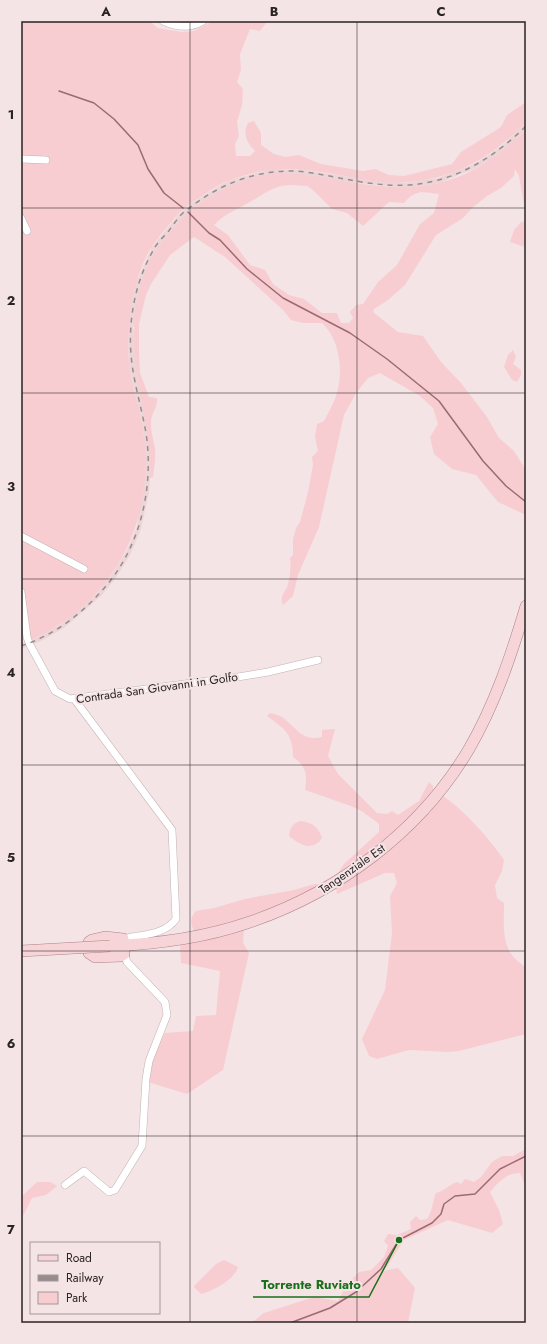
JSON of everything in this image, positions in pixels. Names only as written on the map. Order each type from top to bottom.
[{"type":"main road","name":"Tangenziale Est","points":[[21,951],[123,946],[172,941],[246,924],[306,899],[336,883],[362,864],[404,829],[441,790],[468,750],[500,687],[526,606]]},
{"type":"street","points":[[163,21],[186,27],[203,21]]},
{"type":"street","points":[[21,158],[46,160]]},
{"type":"street","points":[[21,218],[27,231]]},
{"type":"street","points":[[21,536],[84,569]]},
{"type":"street","name":"Contrada San Giovanni in Golfo","points":[[21,592],[24,638],[56,691],[60,695],[74,700],[253,675],[318,660]]},
{"type":"street","points":[[65,1185],[84,1171],[109,1192],[115,1190],[142,1146],[146,1079],[149,1061],[167,1015],[165,1002],[127,962],[123,946],[168,928],[176,920],[172,830],[74,700]]},
{"type":"shaded area","points":[[526,122],[526,130],[508,148],[476,168],[439,183],[407,188],[273,174],[156,250],[133,328],[149,434],[151,462],[149,492],[141,529],[130,555],[115,579],[101,596],[64,628],[41,641],[21,649],[21,644],[38,637],[61,624],[97,593],[111,576],[126,552],[137,527],[144,434],[129,364],[128,328],[131,306],[136,283],[152,247],[184,208],[227,181],[272,169],[305,170],[362,179],[406,183],[438,178],[474,164],[490,154],[504,144]]},
{"type":"green space","points":[[21,21],[149,21],[158,28],[182,32],[194,31],[213,21],[265,21],[266,23],[260,31],[250,29],[240,54],[241,70],[237,82],[243,89],[242,105],[237,122],[239,136],[235,144],[236,156],[250,156],[255,151],[245,135],[248,123],[254,121],[261,133],[261,145],[274,154],[285,157],[299,155],[321,164],[363,171],[375,169],[389,175],[404,176],[452,164],[461,152],[501,127],[507,115],[526,102],[526,122],[514,134],[487,155],[443,176],[409,182],[383,182],[295,169],[266,171],[247,175],[221,184],[188,205],[180,212],[153,245],[146,257],[135,286],[132,302],[128,349],[129,363],[143,427],[145,469],[142,500],[134,530],[122,558],[105,583],[84,606],[58,625],[29,641],[21,578]]},
{"type":"green space","points":[[526,130],[526,217],[519,176],[515,169],[514,176],[501,188],[487,196],[472,208],[463,218],[436,235],[405,285],[388,300],[374,309],[373,312],[398,332],[423,336],[441,362],[461,383],[487,417],[499,438],[514,451],[526,470],[526,515],[498,502],[476,475],[452,469],[434,454],[430,437],[438,424],[433,408],[420,396],[380,373],[368,378],[356,393],[344,415],[319,527],[298,575],[293,596],[283,605],[282,596],[289,582],[290,558],[293,555],[293,539],[296,528],[300,522],[308,492],[313,465],[312,457],[318,451],[315,437],[317,424],[324,421],[333,403],[340,377],[339,357],[333,338],[322,323],[303,323],[291,320],[284,311],[225,257],[194,237],[170,255],[151,284],[146,295],[139,324],[140,373],[149,397],[157,398],[151,420],[151,431],[155,456],[153,477],[150,478],[150,456],[134,350],[134,329],[139,292],[153,255],[180,221],[197,206],[234,184],[250,178],[266,175],[288,174],[385,186],[412,187],[451,180],[463,175],[497,155]],"holes":[[[291,185],[307,186],[332,209],[347,213],[363,226],[389,202],[404,203],[412,195],[420,192],[439,194],[434,213],[420,224],[397,265],[378,282],[363,304],[356,305],[350,312],[353,318],[349,323],[341,323],[337,313],[322,313],[304,299],[289,295],[273,284],[265,270],[250,265],[228,235],[214,225],[226,215],[268,191],[278,187]]]},
{"type":"green space","points":[[526,221],[526,252],[525,247],[510,242],[514,230],[521,222]]},
{"type":"green space","points":[[513,350],[516,357],[513,364],[521,370],[521,375],[517,382],[512,380],[504,367],[508,355]]},
{"type":"green space","points":[[270,713],[282,717],[304,736],[315,738],[322,737],[322,730],[335,729],[328,756],[338,774],[377,813],[387,814],[392,811],[398,815],[419,801],[429,782],[433,786],[433,792],[385,843],[336,876],[344,864],[379,832],[379,824],[363,812],[351,806],[305,790],[305,771],[301,764],[293,757],[290,737],[279,725],[267,716]]},
{"type":"green space","points":[[443,796],[460,809],[476,825],[504,860],[502,871],[495,885],[497,898],[504,903],[504,931],[508,947],[518,961],[526,967],[526,1034],[459,1051],[447,1052],[409,1050],[377,1059],[369,1056],[362,1039],[385,990],[392,933],[390,896],[397,883],[394,873],[385,873],[337,894],[336,886]]},
{"type":"green space","points":[[301,821],[312,824],[319,831],[322,838],[314,845],[306,846],[289,836],[292,826]]},
{"type":"green space","points":[[314,884],[320,884],[302,896],[239,921],[194,931],[191,923],[196,911],[214,908],[245,899],[294,890]]},
{"type":"green space","points":[[244,929],[243,943],[249,953],[223,1070],[187,1094],[148,1082],[153,1057],[165,1033],[193,1031],[196,1016],[216,1015],[220,971],[181,963],[180,944]]},
{"type":"green space","points":[[526,1149],[526,1188],[520,1173],[515,1173],[503,1179],[490,1192],[499,1210],[503,1224],[492,1233],[448,1220],[404,1240],[384,1271],[398,1268],[415,1288],[408,1323],[251,1323],[264,1313],[314,1297],[338,1301],[347,1284],[359,1272],[371,1270],[384,1257],[388,1246],[384,1241],[388,1234],[397,1235],[411,1229],[410,1222],[416,1216],[420,1220],[427,1219],[436,1193],[457,1182],[461,1184],[465,1179],[474,1182],[481,1177],[492,1162],[502,1156],[513,1156]]},
{"type":"green space","points":[[37,1182],[50,1182],[57,1186],[46,1195],[32,1198],[21,1220],[21,1197]]},
{"type":"green space","points":[[224,1260],[238,1267],[233,1276],[223,1284],[201,1294],[194,1287],[195,1285],[216,1264]]},
{"type":"waterway","points":[[59,91],[94,103],[114,119],[138,145],[148,169],[164,193],[183,208]]},
{"type":"waterway","points":[[188,212],[209,233],[220,240],[247,269],[283,298],[350,333],[387,359],[439,401],[483,461],[506,486],[526,502]]},
{"type":"waterway","points":[[290,1323],[330,1308],[356,1292],[381,1269],[399,1240],[432,1223],[441,1214],[444,1204],[455,1196],[475,1194],[500,1169],[526,1156]]},
{"type":"railway","points":[[21,646],[45,636],[57,629],[88,605],[106,586],[118,570],[136,534],[146,494],[148,453],[146,433],[132,364],[131,319],[137,290],[147,262],[158,242],[168,232],[177,219],[201,199],[215,191],[244,178],[259,174],[290,171],[306,172],[382,185],[407,185],[440,179],[472,167],[514,138],[526,126]]},
{"type":"place","name":"Torrente Ruviato","points":[[399,1240]]}]
